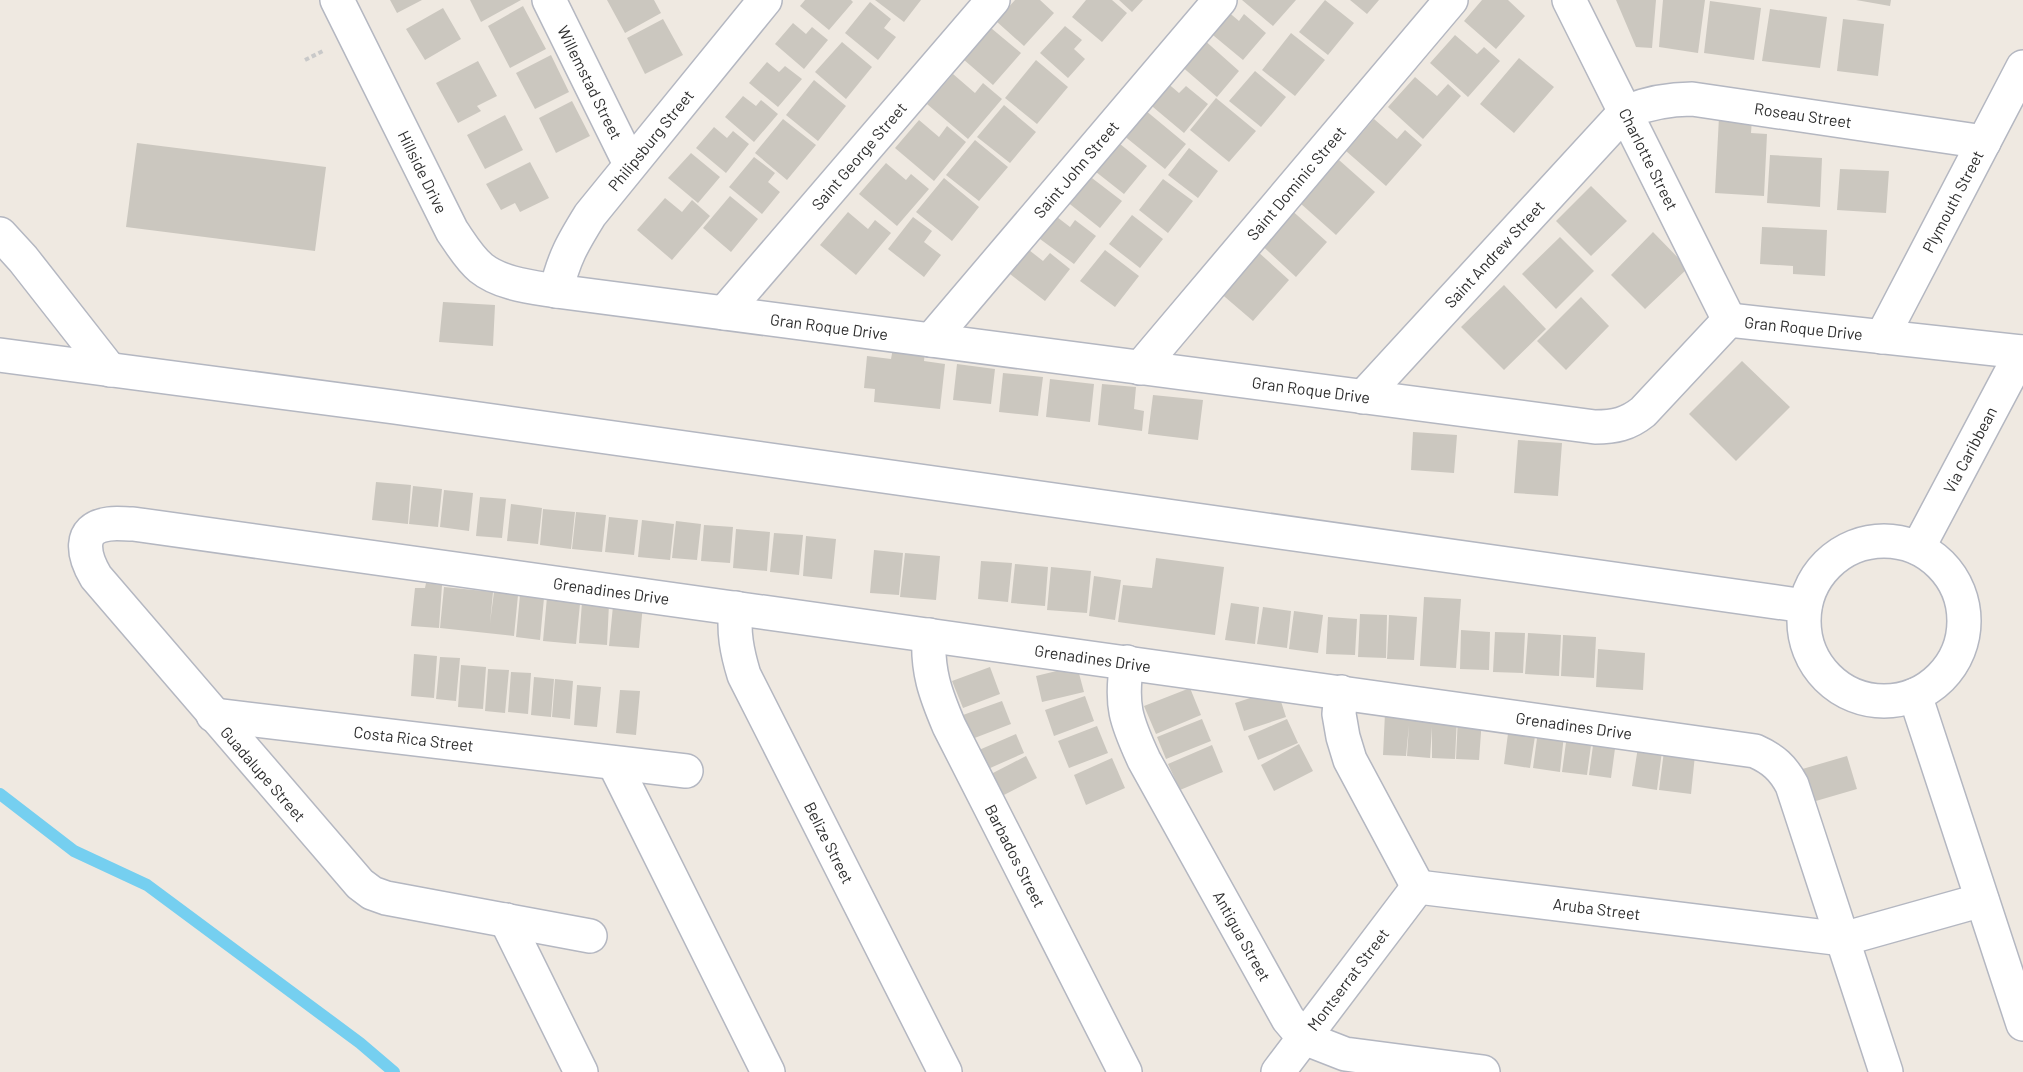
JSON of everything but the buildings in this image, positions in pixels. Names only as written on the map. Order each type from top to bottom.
[{"type":"street","name":"Hillside Drive","points":[[337,0],[453,231],[465,250],[482,269],[501,278],[522,285],[556,291]]},
{"type":"street","name":"Willemstad Street","points":[[549,0],[630,164]]},
{"type":"street","name":"Saint George Street","points":[[724,313],[993,0]]},
{"type":"street","name":"Saint John Street","points":[[931,340],[1220,0]]},
{"type":"street","name":"Saint Dominic Street","points":[[1140,368],[1451,0]]},
{"type":"street","name":"Charlotte Street","points":[[1569,0],[1729,320]]},
{"type":"street","name":"Philipsburg Street","points":[[556,291],[563,262],[590,215],[752,6]]},
{"type":"street","name":"Plymouth Street","points":[[1882,337],[2023,67]]},
{"type":"street","name":"Roseau Street","points":[[1625,112],[1646,104],[1670,99],[1692,99],[1984,142]]},
{"type":"street","name":"Saint Andrew Street","points":[[1363,396],[1625,112]]},
{"type":"street","points":[[0,234],[23,259],[110,370]]},
{"type":"street","name":"Gran Roque Drive","points":[[556,291],[1595,427],[1620,425],[1632,421],[1729,320],[2023,352]]},
{"type":"street","name":"Via Caribbean","points":[[1918,548],[2023,352]]},
{"type":"street","points":[[0,356],[394,407],[1805,606]]},
{"type":"street","name":"Grenadines Drive","points":[[86,539],[94,529],[107,524],[133,524],[1733,746],[1755,751],[1771,758],[1784,771],[1792,785],[1886,1072]]},
{"type":"street","name":"Guadalupe Street","points":[[86,539],[84,549],[87,561],[96,577],[360,884],[386,898],[590,936]]},
{"type":"street","points":[[1887,540],[1903,542],[1918,548],[1948,570],[1964,604],[1965,622],[1956,658],[1945,674],[1932,686],[1915,695],[1898,700],[1872,700],[1848,692],[1833,683],[1821,670],[1805,640],[1803,622],[1809,590],[1817,576],[1840,553],[1855,545],[1887,540]]},
{"type":"street","name":"Belize Street","points":[[736,608],[734,628],[736,649],[744,675],[945,1072]]},
{"type":"street","name":"Barbados Street","points":[[929,634],[927,658],[949,726],[1125,1072]]},
{"type":"street","name":"Antigua Street","points":[[1127,662],[1123,688],[1124,709],[1129,728],[1144,760],[1272,992],[1288,1019],[1304,1038]]},
{"type":"street","points":[[1341,692],[1340,714],[1343,737],[1350,760],[1418,887]]},
{"type":"street","points":[[1915,695],[2023,1024]]},
{"type":"street","name":"Costa Rica Street","points":[[213,715],[686,771]]},
{"type":"street","points":[[614,763],[768,1072]]},
{"type":"street","name":"Montserrat Street","points":[[1278,1072],[1418,887]]},
{"type":"street","name":"Aruba Street","points":[[1418,887],[1843,939],[1982,900]]},
{"type":"street","points":[[506,920],[581,1072]]},
{"type":"street","points":[[1304,1038],[1345,1054],[1483,1072]]},
{"type":"waterway","points":[[0,794],[74,851],[147,885],[360,1043],[394,1072]]}]
